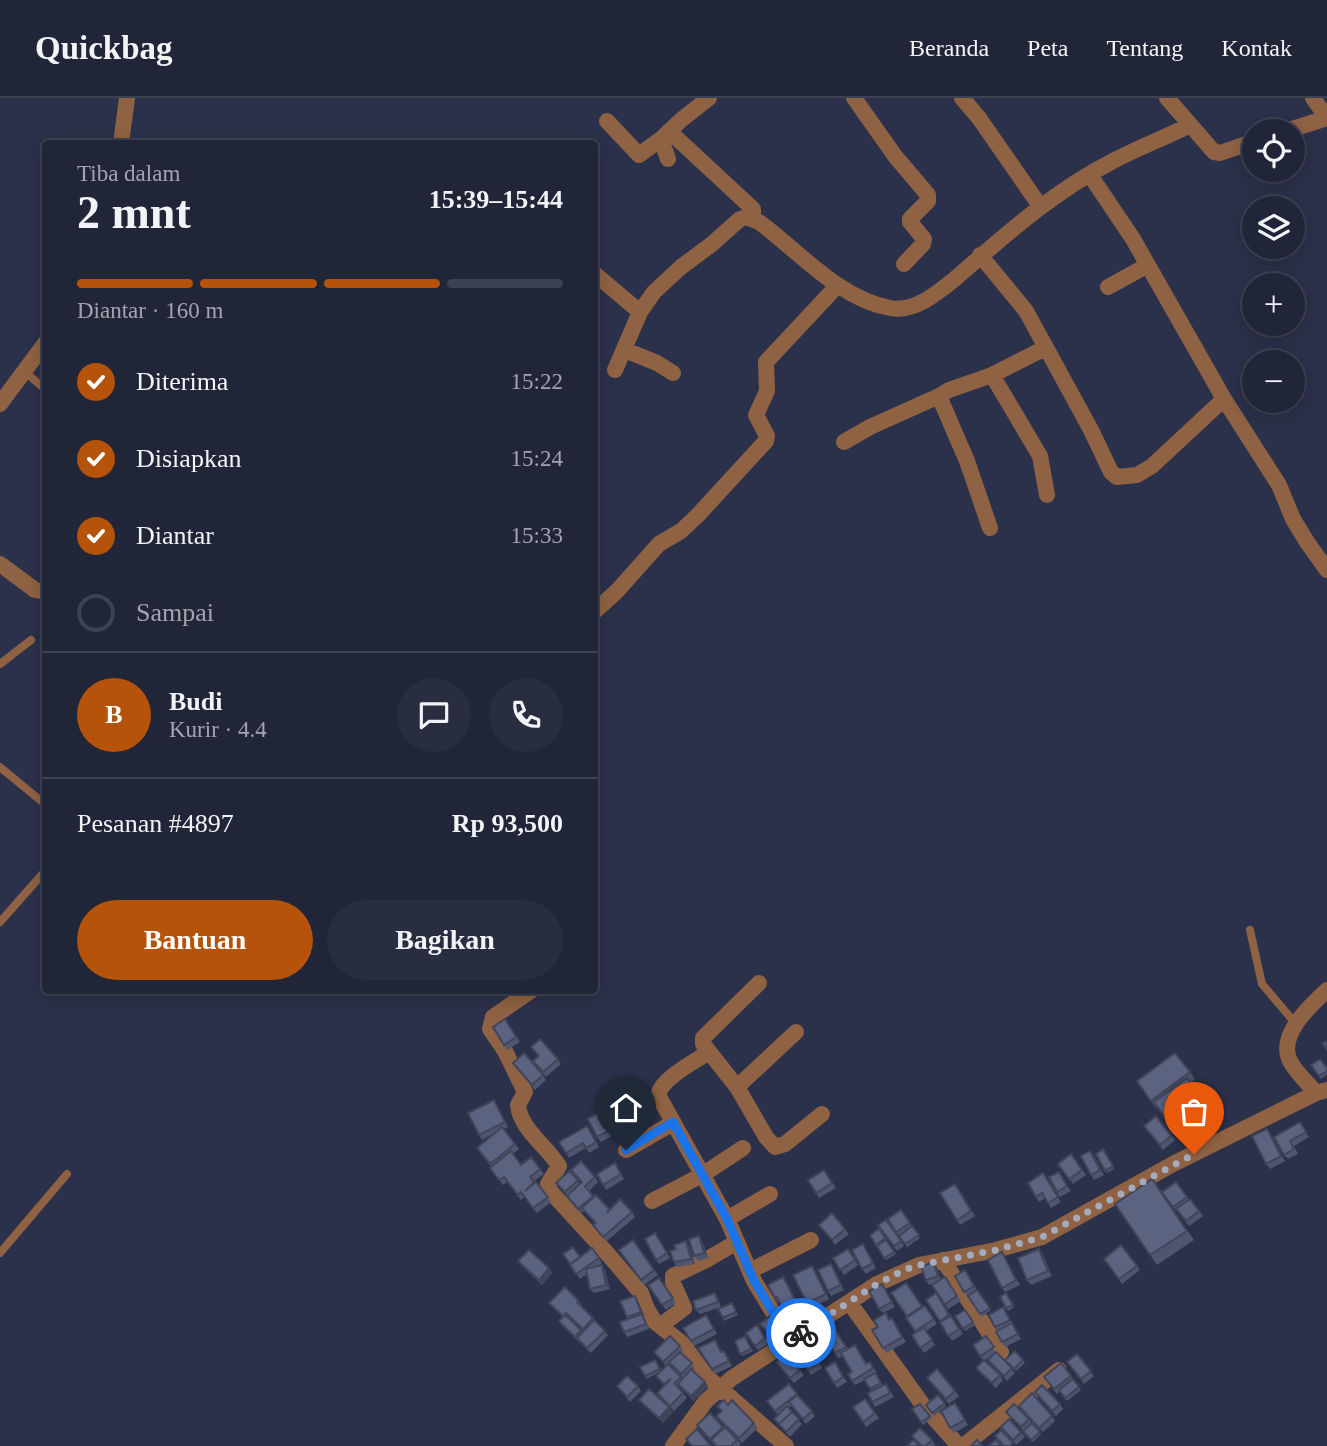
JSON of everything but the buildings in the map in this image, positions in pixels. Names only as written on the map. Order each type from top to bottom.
[{"type":"street","points":[[122,140],[127,98]]},
{"type":"street","points":[[607,121],[639,155],[709,98]]},
{"type":"street","points":[[854,98],[895,156],[928,195],[928,201],[910,219],[924,239],[923,244],[904,264]]},
{"type":"street","points":[[962,98],[1040,206]]},
{"type":"street","points":[[1167,98],[1217,153],[1242,145]]},
{"type":"street","points":[[1305,125],[1327,118],[1313,98]]},
{"type":"street","points":[[615,370],[640,312],[654,292],[735,222],[746,217],[752,218],[793,248],[851,295],[893,309],[914,306],[942,289],[1040,206],[1112,161],[1190,125]]},
{"type":"street","points":[[665,135],[668,159]]},
{"type":"street","points":[[665,135],[753,209],[752,218]]},
{"type":"street","points":[[1090,175],[1148,265],[1224,398],[1286,497],[1301,532],[1327,570]]},
{"type":"street","points":[[980,255],[1026,312],[1111,472],[1117,478],[1137,475],[1152,466],[1224,398]]},
{"type":"street","points":[[1108,287],[1148,265]]},
{"type":"street","points":[[598,277],[640,312]]},
{"type":"street","points":[[598,608],[659,544],[681,531],[698,515],[766,441],[766,433],[757,415],[767,391],[765,362],[837,286]]},
{"type":"street","points":[[0,404],[42,347]]},
{"type":"street","points":[[844,442],[948,390],[992,375],[1045,348]]},
{"type":"street","points":[[625,350],[673,373]]},
{"type":"street","points":[[992,375],[1040,456],[1047,495]]},
{"type":"street","points":[[939,396],[967,461],[990,528]]},
{"type":"street","points":[[0,564],[35,590],[42,591]]},
{"type":"street","points":[[759,983],[703,1038],[703,1044],[737,1087],[766,1137],[775,1147],[785,1144],[822,1114]]},
{"type":"street","points":[[673,1446],[706,1401],[720,1387],[849,1302],[904,1270],[1042,1237],[1173,1164],[1322,1092],[1289,1058],[1287,1045],[1296,1024],[1327,990]]},
{"type":"street","points":[[526,994],[498,1013],[490,1024],[525,1092],[518,1105],[519,1111],[529,1130],[552,1155],[558,1166],[548,1184],[550,1191],[641,1293],[647,1309],[660,1326],[683,1345],[705,1375],[786,1446]]},
{"type":"street","points":[[737,1087],[796,1032]]},
{"type":"street","points":[[709,1052],[658,1090],[660,1103],[727,1219],[750,1271],[790,1340]]},
{"type":"street","points":[[626,1150],[673,1122]]},
{"type":"street","points":[[652,1201],[702,1175],[743,1148]]},
{"type":"street","points":[[727,1219],[770,1194]]},
{"type":"street","points":[[750,1271],[811,1240]]},
{"type":"street","points":[[660,1326],[684,1308],[673,1283],[673,1276],[737,1242]]},
{"type":"street","points":[[943,1260],[1001,1352]]},
{"type":"street","points":[[849,1302],[925,1408],[961,1446],[1059,1370]]},
{"type":"lane","points":[[24,371],[42,387]]},
{"type":"lane","points":[[0,664],[31,640]]},
{"type":"lane","points":[[0,767],[42,802]]},
{"type":"lane","points":[[0,922],[42,875]]},
{"type":"lane","points":[[1250,930],[1262,984],[1296,1024]]},
{"type":"lane","points":[[0,1253],[67,1174]]},
{"type":"way so far","points":[[801,1333],[877,1284],[904,1270],[1042,1237],[1194,1154]]},
{"type":"route","points":[[626,1150],[673,1122],[727,1219],[754,1281],[771,1310],[790,1340],[801,1333]]}]
